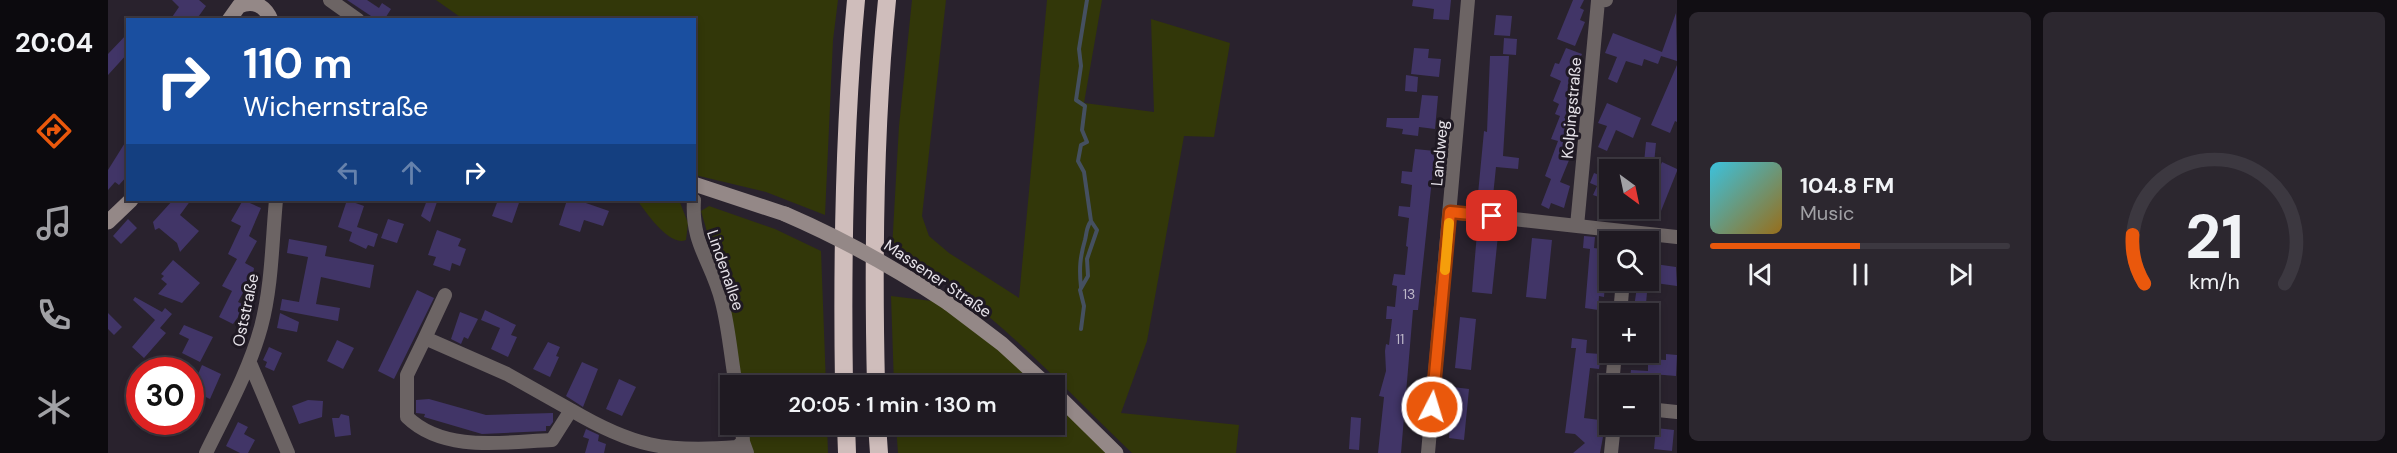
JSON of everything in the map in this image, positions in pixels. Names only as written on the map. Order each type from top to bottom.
[{"type":"highway","points":[[844,375],[843,220],[850,67],[856,0]]},
{"type":"highway","points":[[876,375],[874,221],[880,68],[887,0]]},
{"type":"highway","points":[[847,435],[848,453]]},
{"type":"highway","points":[[878,435],[879,453]]},
{"type":"main road","points":[[229,10],[244,4],[257,4],[270,18]]},
{"type":"main road","name":"Massener Straße","points":[[696,191],[785,214],[836,236],[895,268],[948,303],[1002,344],[1036,375]]},
{"type":"main road","points":[[108,222],[130,201]]},
{"type":"main road","points":[[1065,403],[1116,453]]},
{"type":"street","points":[[330,0],[355,18]]},
{"type":"street","name":"Landweg","points":[[1428,453],[1468,0]]},
{"type":"street","name":"Kolpingstraße","points":[[1577,226],[1598,1],[1606,0]]},
{"type":"street","name":"Oststraße","points":[[206,453],[250,363],[261,326],[270,278],[276,201]]},
{"type":"street","name":"Lindenallee","points":[[694,201],[693,222],[698,243],[723,303],[734,375]]},
{"type":"street","points":[[1450,212],[1577,226],[1600,231]]},
{"type":"street","points":[[1659,237],[1677,237]]},
{"type":"street","points":[[445,295],[407,375],[407,417],[417,427],[452,441],[504,448],[552,447],[571,410]]},
{"type":"street","points":[[425,338],[507,374],[620,438],[654,449],[695,451],[745,448]]},
{"type":"street","points":[[250,363],[288,453]]},
{"type":"street","points":[[1659,410],[1677,412]]},
{"type":"street","points":[[1611,453],[1613,435]]},
{"type":"green space","points":[[436,0],[838,0],[833,40],[825,215],[766,192],[696,175],[696,18],[462,18]]},
{"type":"green space","points":[[912,0],[946,0],[922,216],[929,236],[949,253],[1019,298],[1047,0],[1102,0],[1084,103],[1154,112],[1151,19],[1230,43],[1214,137],[1184,136],[1147,341],[1121,413],[1239,425],[1236,453],[1132,453],[1065,388],[1065,375],[1052,375],[958,292],[926,269],[892,249],[899,126]]},
{"type":"green space","points":[[638,201],[679,201],[688,223],[686,240],[679,241],[665,234]]},
{"type":"green space","points":[[709,206],[775,229],[821,251],[826,375],[732,375],[729,308],[701,211]]},
{"type":"green space","points":[[891,296],[948,303],[1036,375],[894,375]]},
{"type":"green space","points":[[1065,402],[1116,453],[898,453],[897,435],[1065,435]]},
{"type":"green space","points":[[736,435],[827,435],[828,453],[739,453]]},
{"type":"building","points":[[172,0],[199,0],[206,6],[197,18],[171,18],[179,7]]},
{"type":"building","points":[[347,0],[367,0],[379,8],[382,3],[391,9],[385,18],[374,18]]},
{"type":"building","points":[[1413,0],[1451,0],[1449,20],[1433,19],[1434,9],[1412,6]]},
{"type":"building","points":[[1573,0],[1584,0],[1580,8],[1584,10],[1580,20],[1585,22],[1575,46],[1557,39]]},
{"type":"building","points":[[1676,13],[1677,61],[1661,56],[1658,64],[1644,59],[1642,66],[1626,61],[1617,83],[1608,79],[1617,57],[1605,53],[1613,33],[1662,52]]},
{"type":"building","points":[[1496,15],[1512,16],[1510,36],[1494,35]]},
{"type":"building","points":[[126,35],[126,55],[108,75],[108,54]]},
{"type":"building","points":[[1504,38],[1517,39],[1516,55],[1503,54]]},
{"type":"building","points":[[1414,48],[1429,49],[1428,58],[1441,59],[1439,77],[1411,74]]},
{"type":"building","points":[[1566,48],[1582,54],[1569,83],[1578,87],[1564,118],[1576,122],[1567,145],[1574,148],[1560,182],[1570,186],[1564,208],[1551,203],[1549,209],[1541,205],[1551,179],[1545,176],[1558,141],[1551,139],[1560,116],[1555,114],[1559,104],[1553,101],[1561,81],[1550,76],[1555,63],[1559,64]]},
{"type":"building","points":[[1490,56],[1509,56],[1503,156],[1519,158],[1518,169],[1496,167],[1493,196],[1478,194],[1484,131],[1487,132]]},
{"type":"building","points":[[1677,65],[1677,122],[1675,121],[1670,133],[1651,125]]},
{"type":"building","points":[[1406,75],[1418,77],[1417,92],[1405,91]]},
{"type":"building","points":[[1422,95],[1438,96],[1435,129],[1419,127],[1418,136],[1402,134],[1403,129],[1386,127],[1387,118],[1419,118]]},
{"type":"building","points":[[1607,103],[1641,118],[1633,138],[1616,130],[1607,151],[1598,147],[1607,126],[1598,123]]},
{"type":"building","points":[[126,141],[126,177],[119,185],[115,182],[108,190],[108,170]]},
{"type":"building","points":[[1646,142],[1656,143],[1654,159],[1644,159]]},
{"type":"building","points":[[1415,149],[1435,151],[1418,310],[1413,310],[1401,453],[1378,453],[1384,397],[1379,396],[1386,371],[1385,351],[1386,344],[1389,345],[1392,319],[1386,319],[1387,306],[1395,307],[1397,286],[1392,285],[1394,274],[1405,275],[1408,247],[1406,246],[1409,218],[1398,216],[1399,206],[1410,207],[1412,185],[1401,183],[1402,171],[1412,172]]},
{"type":"building","points":[[1662,162],[1677,169],[1659,216],[1659,169]]},
{"type":"building","points":[[1594,173],[1599,175],[1599,197],[1593,195],[1597,186],[1590,183]]},
{"type":"building","points":[[172,201],[190,201],[180,215],[199,231],[180,252],[177,243],[159,228],[155,230],[153,222]]},
{"type":"building","points":[[242,201],[261,208],[249,236],[257,241],[245,263],[254,268],[253,274],[238,302],[246,306],[233,324],[219,317],[232,291],[222,286],[237,259],[228,254],[241,226],[231,221]]},
{"type":"building","points":[[347,201],[364,206],[357,227],[378,234],[374,247],[368,245],[366,249],[349,241],[352,232],[338,227]]},
{"type":"building","points":[[427,201],[437,202],[430,222],[421,216]]},
{"type":"building","points":[[498,201],[520,201],[512,223],[492,216]]},
{"type":"building","points":[[567,201],[584,201],[609,211],[603,226],[584,220],[580,232],[559,225]]},
{"type":"building","points":[[128,219],[137,228],[121,244],[113,236]]},
{"type":"building","points":[[388,219],[404,224],[397,243],[381,238]]},
{"type":"building","points":[[437,230],[461,239],[458,246],[466,249],[460,266],[452,263],[450,271],[433,265],[436,257],[428,255]]},
{"type":"building","points":[[1477,233],[1498,235],[1492,294],[1472,292]]},
{"type":"building","points":[[1584,236],[1595,237],[1594,248],[1599,249],[1599,291],[1605,291],[1604,297],[1599,296],[1598,310],[1585,308],[1590,249],[1583,248]]},
{"type":"building","points":[[1532,238],[1552,240],[1546,299],[1526,297]]},
{"type":"building","points":[[289,239],[327,246],[325,256],[374,265],[370,288],[321,277],[316,304],[340,308],[338,321],[280,310],[282,299],[299,302],[308,257],[287,253]]},
{"type":"building","points":[[173,260],[200,283],[182,303],[158,294],[167,284],[161,279],[164,276],[161,274]]},
{"type":"building","points":[[1659,265],[1676,267],[1677,286],[1659,284]]},
{"type":"building","points":[[417,290],[434,298],[394,379],[378,371]]},
{"type":"building","points":[[1636,291],[1647,291],[1646,303],[1635,303]]},
{"type":"building","points":[[135,297],[162,312],[165,308],[172,314],[160,328],[166,333],[145,357],[132,347],[155,320],[133,300]]},
{"type":"building","points":[[485,310],[516,325],[511,335],[517,337],[508,357],[491,349],[500,328],[481,320]]},
{"type":"building","points":[[460,312],[478,319],[468,339],[464,337],[461,344],[451,339]]},
{"type":"building","points":[[108,313],[122,327],[114,335],[108,329]]},
{"type":"building","points":[[280,313],[299,322],[297,332],[277,328]]},
{"type":"building","points":[[1460,317],[1476,319],[1471,370],[1455,368]]},
{"type":"building","points":[[184,325],[213,337],[203,357],[190,357],[182,353],[189,339],[179,334]]},
{"type":"building","points":[[1572,338],[1587,340],[1586,353],[1599,354],[1599,369],[1590,368],[1584,418],[1599,420],[1599,435],[1603,435],[1600,453],[1573,453],[1585,443],[1575,434],[1565,433],[1576,348],[1571,348]]},
{"type":"building","points":[[337,340],[354,348],[343,369],[327,361]]},
{"type":"building","points":[[548,342],[560,347],[556,356],[559,357],[550,377],[533,369]]},
{"type":"building","points":[[269,347],[282,353],[274,371],[265,367],[267,362],[263,360]]},
{"type":"building","points":[[1666,354],[1677,355],[1676,376],[1630,375],[1631,370],[1648,371],[1648,363],[1659,363],[1659,360],[1666,360]]},
{"type":"building","points":[[582,362],[598,369],[583,407],[566,396]]},
{"type":"building","points":[[204,366],[221,374],[210,399],[204,396]]},
{"type":"building","points":[[619,379],[636,387],[622,416],[606,409]]},
{"type":"building","points":[[1453,387],[1469,389],[1464,440],[1449,438]]},
{"type":"building","points":[[429,399],[486,415],[553,413],[553,422],[550,426],[546,426],[546,431],[482,434],[416,413],[416,400]]},
{"type":"building","points":[[308,400],[323,401],[322,417],[299,424],[292,406]]},
{"type":"building","points":[[341,414],[349,416],[351,435],[335,437],[332,418],[339,418]]},
{"type":"building","points":[[1351,417],[1361,418],[1359,450],[1349,449]]},
{"type":"building","points":[[238,422],[248,427],[244,434],[255,440],[248,453],[240,453],[226,446]]},
{"type":"building","points":[[1659,428],[1674,430],[1672,451],[1654,449],[1655,435],[1659,435]]},
{"type":"building","points":[[586,429],[599,435],[598,441],[606,444],[604,453],[585,453],[589,439],[583,437]]},
{"type":"waterway","points":[[1081,329],[1084,306],[1080,290],[1088,276],[1087,259],[1097,230],[1091,221],[1084,172],[1078,161],[1081,145],[1087,142],[1082,130],[1085,106],[1076,100],[1081,66],[1079,49],[1087,0]]},
{"type":"waterway","points":[[1081,287],[1081,258],[1087,228],[1091,221]]},
{"type":"slow traffic","points":[[1445,270],[1449,223]]},
{"type":"route","points":[[1432,407],[1450,212],[1492,216]]}]
